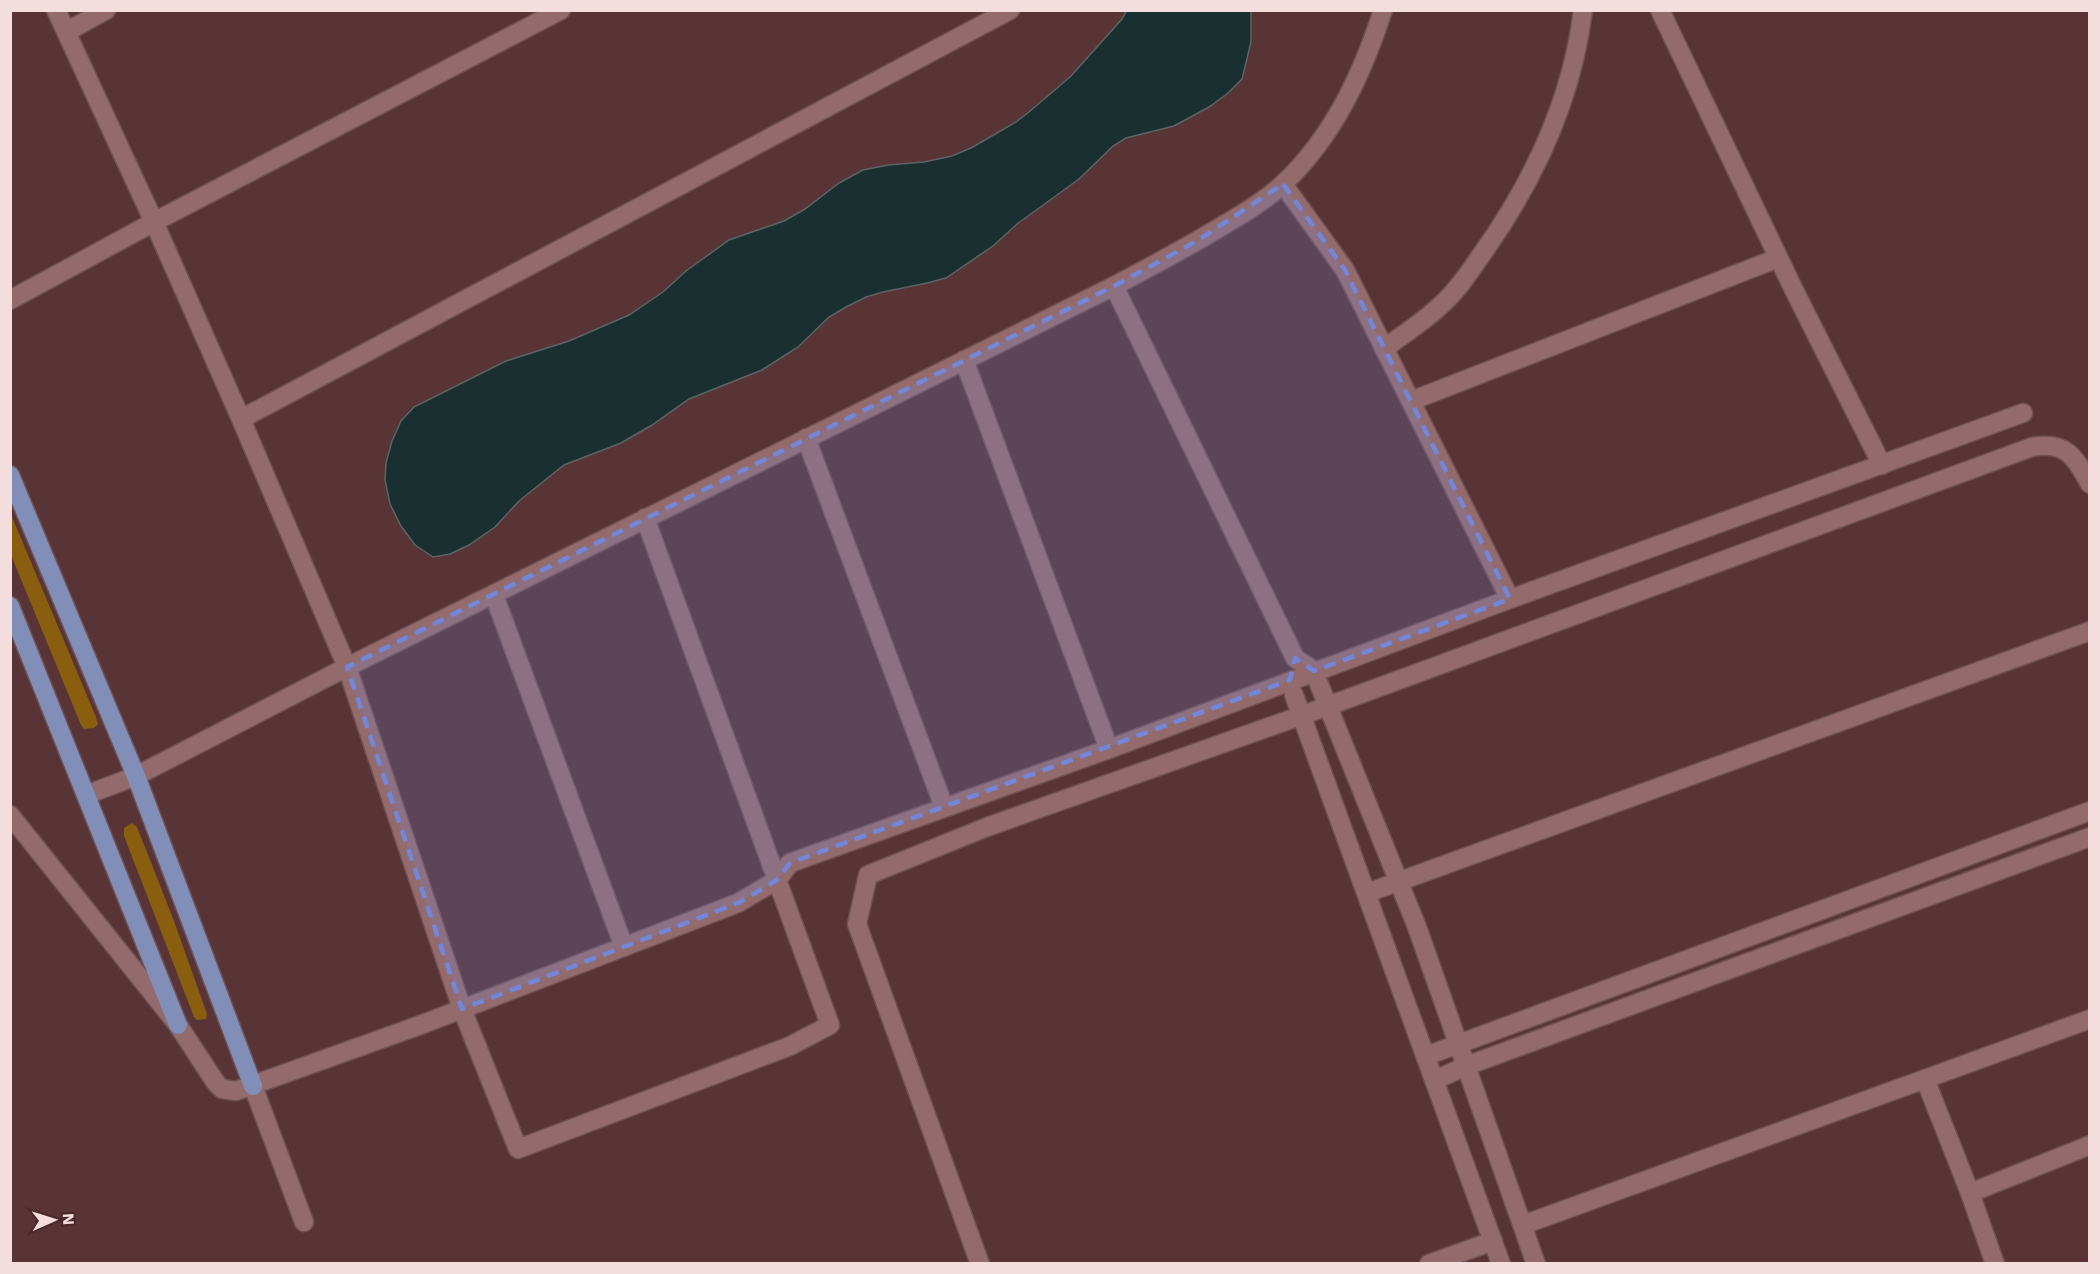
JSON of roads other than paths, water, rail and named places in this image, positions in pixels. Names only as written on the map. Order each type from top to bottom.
[{"type":"main road","points":[[10,475],[136,776],[253,1086]]},
{"type":"main road","points":[[10,606],[178,1025]]},
{"type":"street","points":[[56,10],[241,418],[346,667],[462,1009],[518,1149],[789,1046],[830,1025],[645,518]]},
{"type":"street","points":[[66,32],[106,10]]},
{"type":"street","points":[[10,300],[154,222],[561,10]]},
{"type":"street","points":[[241,418],[1010,10]]},
{"type":"street","points":[[86,795],[136,776],[346,667],[1114,286],[1197,242],[1248,210],[1283,184],[1314,150],[1336,118],[1357,80],[1383,10]]},
{"type":"street","points":[[1384,349],[1443,304],[1461,283],[1509,215],[1536,168],[1550,136],[1574,62],[1583,10]]},
{"type":"street","points":[[1660,10],[1778,258],[1882,465]]},
{"type":"street","points":[[1283,184],[1345,270],[1510,598]]},
{"type":"street","points":[[1411,401],[1778,258]]},
{"type":"street","points":[[1114,286],[1295,658],[1316,678],[1417,927],[1536,1263]]},
{"type":"street","points":[[964,360],[1109,749]]},
{"type":"street","points":[[10,815],[178,1025],[216,1083],[222,1089],[236,1091],[462,1009],[738,903],[777,880],[790,863],[1109,749],[1292,688],[1510,598],[2023,413]]},
{"type":"street","points":[[806,438],[945,807]]},
{"type":"street","points":[[981,1263],[857,924],[868,875],[987,827],[1328,706],[2032,447],[2048,444],[2062,447],[2073,457],[2090,484]]},
{"type":"street","points":[[495,595],[624,947]]},
{"type":"street","points":[[1367,893],[2090,631]]},
{"type":"street","points":[[1295,658],[1292,688],[1497,1251]]},
{"type":"street","points":[[1426,1056],[2090,811]]},
{"type":"street","points":[[2019,837],[2028,860]]},
{"type":"street","points":[[1434,1080],[1466,1066],[2090,837]]},
{"type":"street","points":[[1840,903],[1849,925]]},
{"type":"street","points":[[1667,967],[1675,989]]},
{"type":"street","points":[[1429,1263],[1497,1251],[1524,1230],[2090,1019]]},
{"type":"street","points":[[1925,1079],[1995,1263]]},
{"type":"street","points":[[253,1086],[304,1222]]},
{"type":"street","points":[[1970,1193],[2090,1145]]},
{"type":"water","points":[[1127,10],[1251,11],[1251,42],[1242,79],[1209,107],[1174,126],[1126,138],[1113,146],[1079,179],[1017,224],[993,246],[946,278],[866,297],[829,317],[798,347],[762,370],[689,399],[621,443],[564,465],[519,501],[495,527],[469,545],[450,554],[433,557],[415,545],[401,526],[390,504],[385,480],[386,463],[401,421],[414,407],[506,361],[569,341],[629,315],[663,292],[686,271],[729,240],[784,221],[805,209],[839,183],[863,170],[924,162],[952,156],[973,147],[1016,122],[1071,76],[1122,19]]}]
